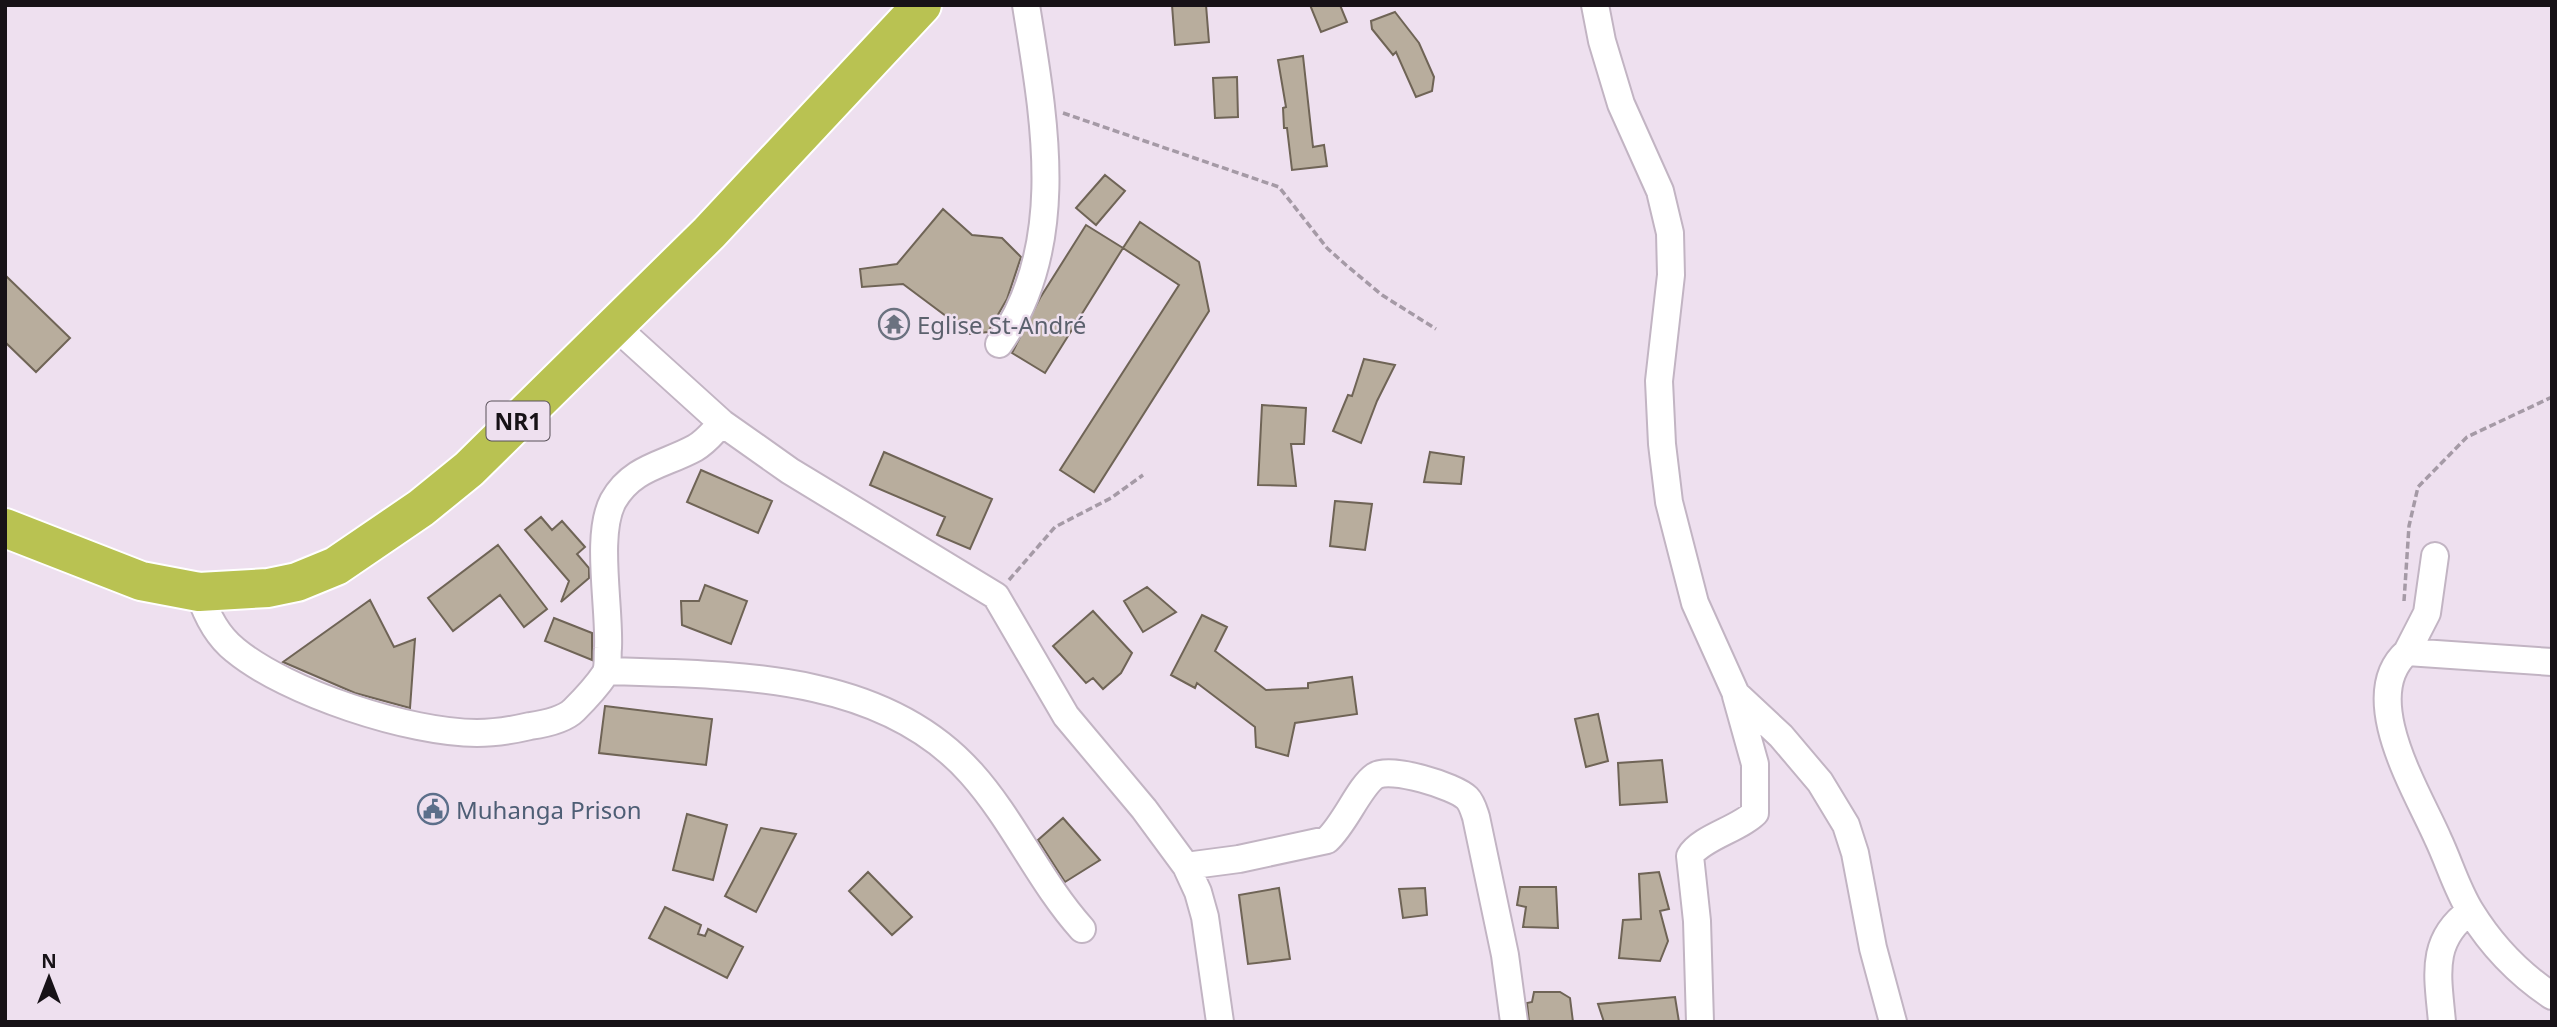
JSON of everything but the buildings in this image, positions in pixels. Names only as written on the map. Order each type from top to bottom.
[{"type":"highway","name":"NR1","points":[[5,528],[141,581],[199,592],[268,588],[297,582],[336,566],[421,508],[469,469],[616,327],[774,165],[922,5]]},
{"type":"street","points":[[999,344],[1016,319],[1036,267],[1046,189],[1041,106],[1026,5]]},
{"type":"street","points":[[1595,5],[1602,41],[1621,104],[1660,191],[1670,233],[1671,275],[1658,381],[1669,502],[1695,603],[1736,694],[1755,764],[1755,813],[1739,827],[1697,848],[1690,856],[1700,1022]]},
{"type":"street","points":[[616,327],[722,423],[790,471],[996,596],[1017,627],[1066,716],[1144,809],[1186,866],[1198,892],[1205,917],[1220,1022]]},
{"type":"street","points":[[199,592],[216,630],[233,649],[259,668],[336,702],[380,716],[437,729],[477,733],[547,723],[572,713],[607,671],[609,617],[603,550],[605,526],[612,502],[628,480],[661,461],[693,449],[722,423]]},
{"type":"street","points":[[2435,556],[2427,613],[2407,652],[2396,661],[2388,684],[2393,735],[2470,911],[2517,971],[2552,996]]},
{"type":"street","points":[[2407,652],[2552,662]]},
{"type":"street","points":[[607,671],[726,674],[839,696],[897,716],[945,748],[970,772],[1016,832],[1056,901],[1082,929]]},
{"type":"street","points":[[1736,694],[1780,736],[1820,782],[1846,825],[1855,853],[1873,948],[1893,1022]]},
{"type":"street","points":[[1186,866],[1239,859],[1327,841],[1337,831],[1369,782],[1383,773],[1408,776],[1456,791],[1469,799],[1476,817],[1505,955],[1514,1022]]},
{"type":"street","points":[[2442,1022],[2439,949],[2456,921],[2470,911]]},
{"type":"path","points":[[1041,106],[1279,187],[1327,248],[1382,295],[1436,329]]},
{"type":"path","points":[[2405,605],[2409,526],[2418,487],[2468,437],[2552,397]]},
{"type":"path","points":[[996,596],[1033,549],[1055,527],[1111,498],[1143,475]]},
{"type":"place","name":"Eglise St-André","points":[[894,324]]},
{"type":"place","name":"Muhanga Prison","points":[[433,809]]}]
